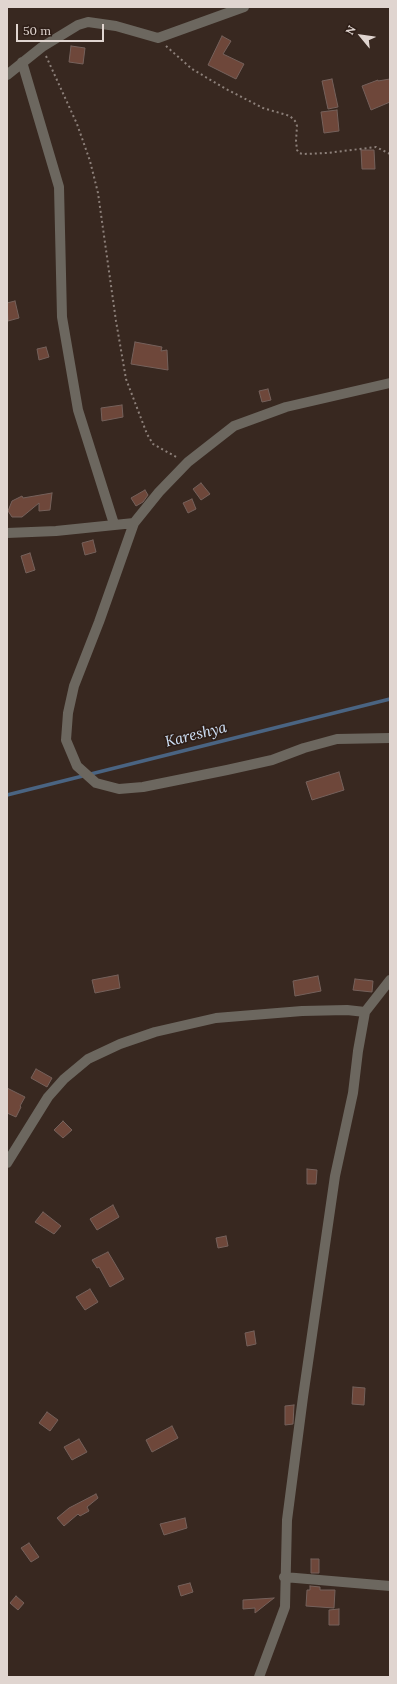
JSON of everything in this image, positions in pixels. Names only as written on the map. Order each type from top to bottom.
[{"type":"street","points":[[7,75],[42,47],[78,25],[88,22],[116,26],[158,38],[244,7]]},
{"type":"street","points":[[22,62],[59,187],[62,317],[78,410],[114,524]]},
{"type":"street","points":[[390,383],[286,407],[234,426],[188,462],[159,492],[134,523],[99,622],[74,686],[68,713],[66,740],[77,766],[96,783],[119,789],[143,787],[272,760],[304,748],[336,739],[390,738]]},
{"type":"street","points":[[7,533],[56,531],[134,523]]},
{"type":"street","points":[[260,1677],[285,1607],[284,1577],[286,1520],[335,1176],[352,1099],[365,1012],[390,980]]},
{"type":"street","points":[[7,1163],[48,1097],[64,1079],[88,1059],[120,1044],[155,1032],[216,1018],[302,1011],[347,1010],[365,1012]]},
{"type":"street","points":[[284,1577],[390,1586]]},
{"type":"path","points":[[158,38],[192,69],[263,108],[290,116],[295,121],[297,126],[296,150],[299,153],[327,153],[376,148],[390,154]]},
{"type":"path","points":[[42,47],[77,124],[90,161],[98,193],[116,321],[126,379],[147,434],[154,444],[174,456],[188,462]]},
{"type":"building","points":[[222,36],[231,41],[223,54],[244,64],[236,79],[208,65]]},
{"type":"building","points":[[71,46],[85,48],[83,64],[69,62]]},
{"type":"building","points":[[332,79],[338,107],[328,109],[322,81]]},
{"type":"building","points":[[390,79],[390,102],[371,110],[362,86],[378,80]]},
{"type":"building","points":[[337,110],[339,131],[324,133],[321,112]]},
{"type":"building","points":[[361,150],[374,150],[375,169],[362,169]]},
{"type":"building","points":[[15,301],[19,318],[8,321],[7,303]]},
{"type":"building","points":[[135,342],[162,347],[161,351],[167,350],[168,370],[131,364]]},
{"type":"building","points":[[46,347],[49,357],[39,360],[37,349]]},
{"type":"building","points":[[268,389],[271,400],[262,402],[259,391]]},
{"type":"building","points":[[122,405],[123,417],[102,421],[101,408]]},
{"type":"building","points":[[201,483],[210,494],[201,500],[193,489]]},
{"type":"building","points":[[145,490],[148,495],[143,502],[136,506],[131,498]]},
{"type":"building","points":[[52,493],[50,510],[39,511],[39,503],[22,517],[12,517],[8,511],[12,501],[22,496],[23,498]]},
{"type":"building","points":[[192,499],[196,509],[188,513],[183,503]]},
{"type":"building","points":[[93,540],[96,552],[85,555],[82,543]]},
{"type":"building","points":[[30,553],[35,570],[26,573],[21,556]]},
{"type":"building","points":[[339,772],[344,790],[312,800],[306,782]]},
{"type":"building","points":[[118,975],[120,988],[95,993],[92,980]]},
{"type":"building","points":[[318,976],[321,991],[295,996],[293,981]]},
{"type":"building","points":[[355,979],[373,981],[372,992],[353,990]]},
{"type":"building","points":[[36,1069],[52,1078],[47,1087],[31,1078]]},
{"type":"building","points":[[7,1088],[25,1097],[16,1117],[7,1113]]},
{"type":"building","points":[[63,1121],[72,1130],[63,1138],[54,1130]]},
{"type":"building","points":[[307,1169],[317,1170],[316,1184],[307,1184]]},
{"type":"building","points":[[113,1205],[119,1217],[97,1230],[90,1219]]},
{"type":"building","points":[[43,1212],[61,1226],[54,1234],[35,1222]]},
{"type":"building","points":[[226,1236],[228,1246],[218,1248],[216,1238]]},
{"type":"building","points":[[108,1252],[124,1279],[110,1287],[99,1267],[97,1268],[92,1260]]},
{"type":"building","points":[[90,1289],[98,1302],[85,1310],[76,1297]]},
{"type":"building","points":[[254,1331],[256,1344],[247,1346],[245,1333]]},
{"type":"building","points":[[353,1387],[365,1388],[364,1405],[352,1404]]},
{"type":"building","points":[[294,1405],[293,1424],[285,1425],[285,1406]]},
{"type":"building","points":[[47,1412],[58,1420],[50,1431],[39,1423]]},
{"type":"building","points":[[172,1426],[178,1438],[152,1452],[146,1440]]},
{"type":"building","points":[[79,1439],[87,1452],[72,1460],[64,1447]]},
{"type":"building","points":[[96,1494],[98,1498],[87,1507],[89,1511],[80,1516],[78,1514],[64,1526],[57,1518],[69,1508]]},
{"type":"building","points":[[185,1518],[187,1528],[164,1535],[160,1524]]},
{"type":"building","points":[[29,1543],[39,1557],[31,1562],[21,1548]]},
{"type":"building","points":[[311,1559],[319,1559],[319,1573],[311,1573]]},
{"type":"building","points":[[190,1583],[193,1592],[181,1596],[178,1586]]},
{"type":"building","points":[[310,1586],[320,1587],[320,1590],[335,1590],[334,1608],[306,1606],[307,1590],[310,1590]]},
{"type":"building","points":[[16,1596],[24,1603],[18,1610],[10,1603]]},
{"type":"building","points":[[274,1598],[255,1613],[255,1608],[243,1609],[243,1600]]},
{"type":"building","points":[[339,1609],[339,1625],[329,1625],[329,1610]]},
{"type":"waterway","name":"Kareshya","points":[[7,795],[390,699]]}]
